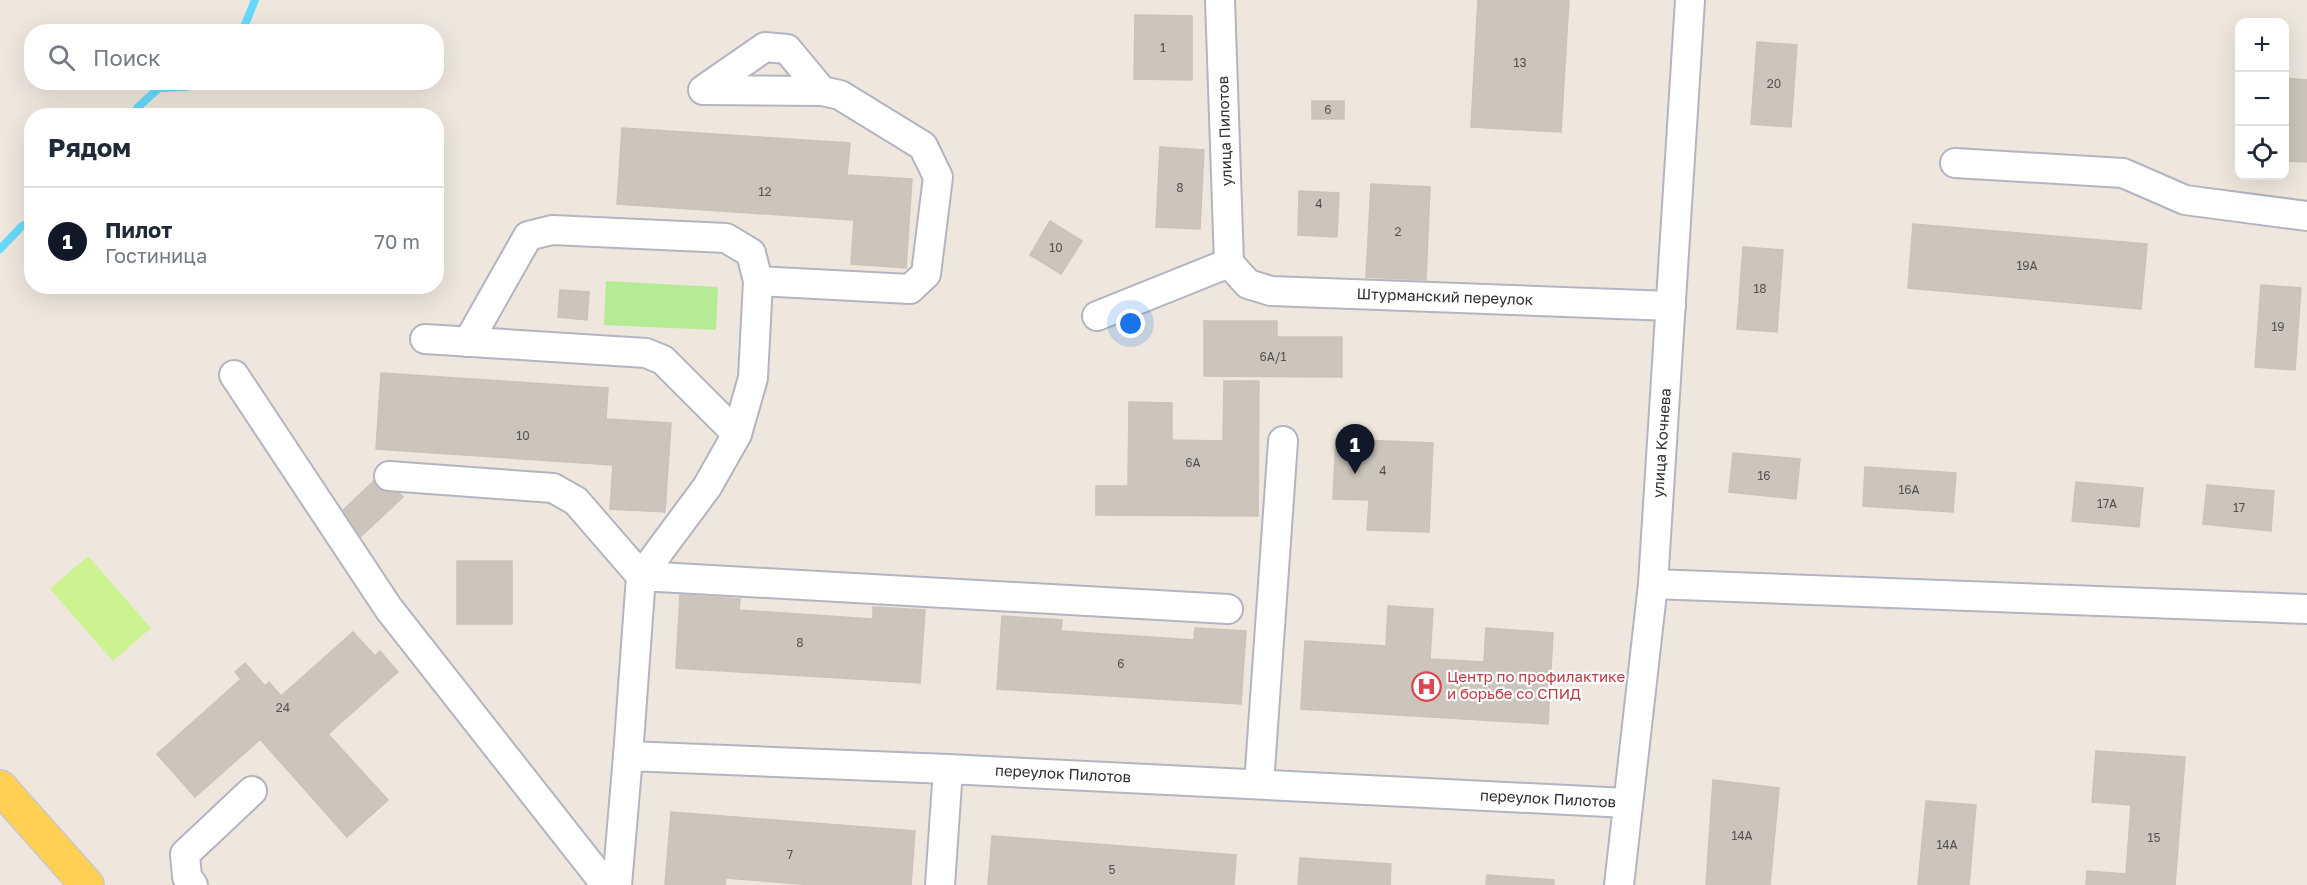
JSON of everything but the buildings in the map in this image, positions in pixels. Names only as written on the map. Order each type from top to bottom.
[{"type":"main road","points":[[0,787],[87,885]]},
{"type":"street","name":"улица Пилотов","points":[[1220,0],[1229,263]]},
{"type":"street","name":"улица Кочнева","points":[[1619,885],[1653,584],[1689,0]]},
{"type":"street","points":[[758,281],[910,289],[926,274],[938,177],[923,146],[840,95],[822,91]]},
{"type":"street","points":[[1955,163],[2123,174],[2185,200],[2307,216]]},
{"type":"street","points":[[468,342],[528,236],[552,230],[726,238],[751,253],[758,281],[753,378],[737,434],[707,487],[641,576],[617,885]]},
{"type":"street","name":"Штурманский переулок","points":[[1229,263],[1248,284],[1271,291],[1671,306]]},
{"type":"street","points":[[1097,316],[1229,263]]},
{"type":"street","points":[[425,339],[646,353],[663,360],[737,434]]},
{"type":"street","points":[[234,375],[389,609],[606,885]]},
{"type":"street","points":[[1259,784],[1283,441]]},
{"type":"street","points":[[389,476],[553,488],[576,501],[641,576],[1228,609]]},
{"type":"street","points":[[1653,584],[2307,609]]},
{"type":"street","name":"переулок Пилотов","points":[[628,756],[948,769],[1627,803]]},
{"type":"street","points":[[940,885],[948,769]]},
{"type":"street","points":[[193,885],[187,877],[185,854],[252,791]]},
{"type":"green space","points":[[606,281],[718,287],[716,330],[604,325]]},
{"type":"green space","points":[[88,556],[151,628],[113,661],[50,589]]},
{"type":"waterway","points":[[245,24],[255,0]]},
{"type":"waterway","points":[[137,108],[157,90]]},
{"type":"waterway","points":[[0,249],[24,225]]},
{"type":"place","name":"Пилот","points":[[1355,474]]},
{"type":"place","name":"Центр по профилактике и борьбе со СПИД","points":[[1426,686]]}]
